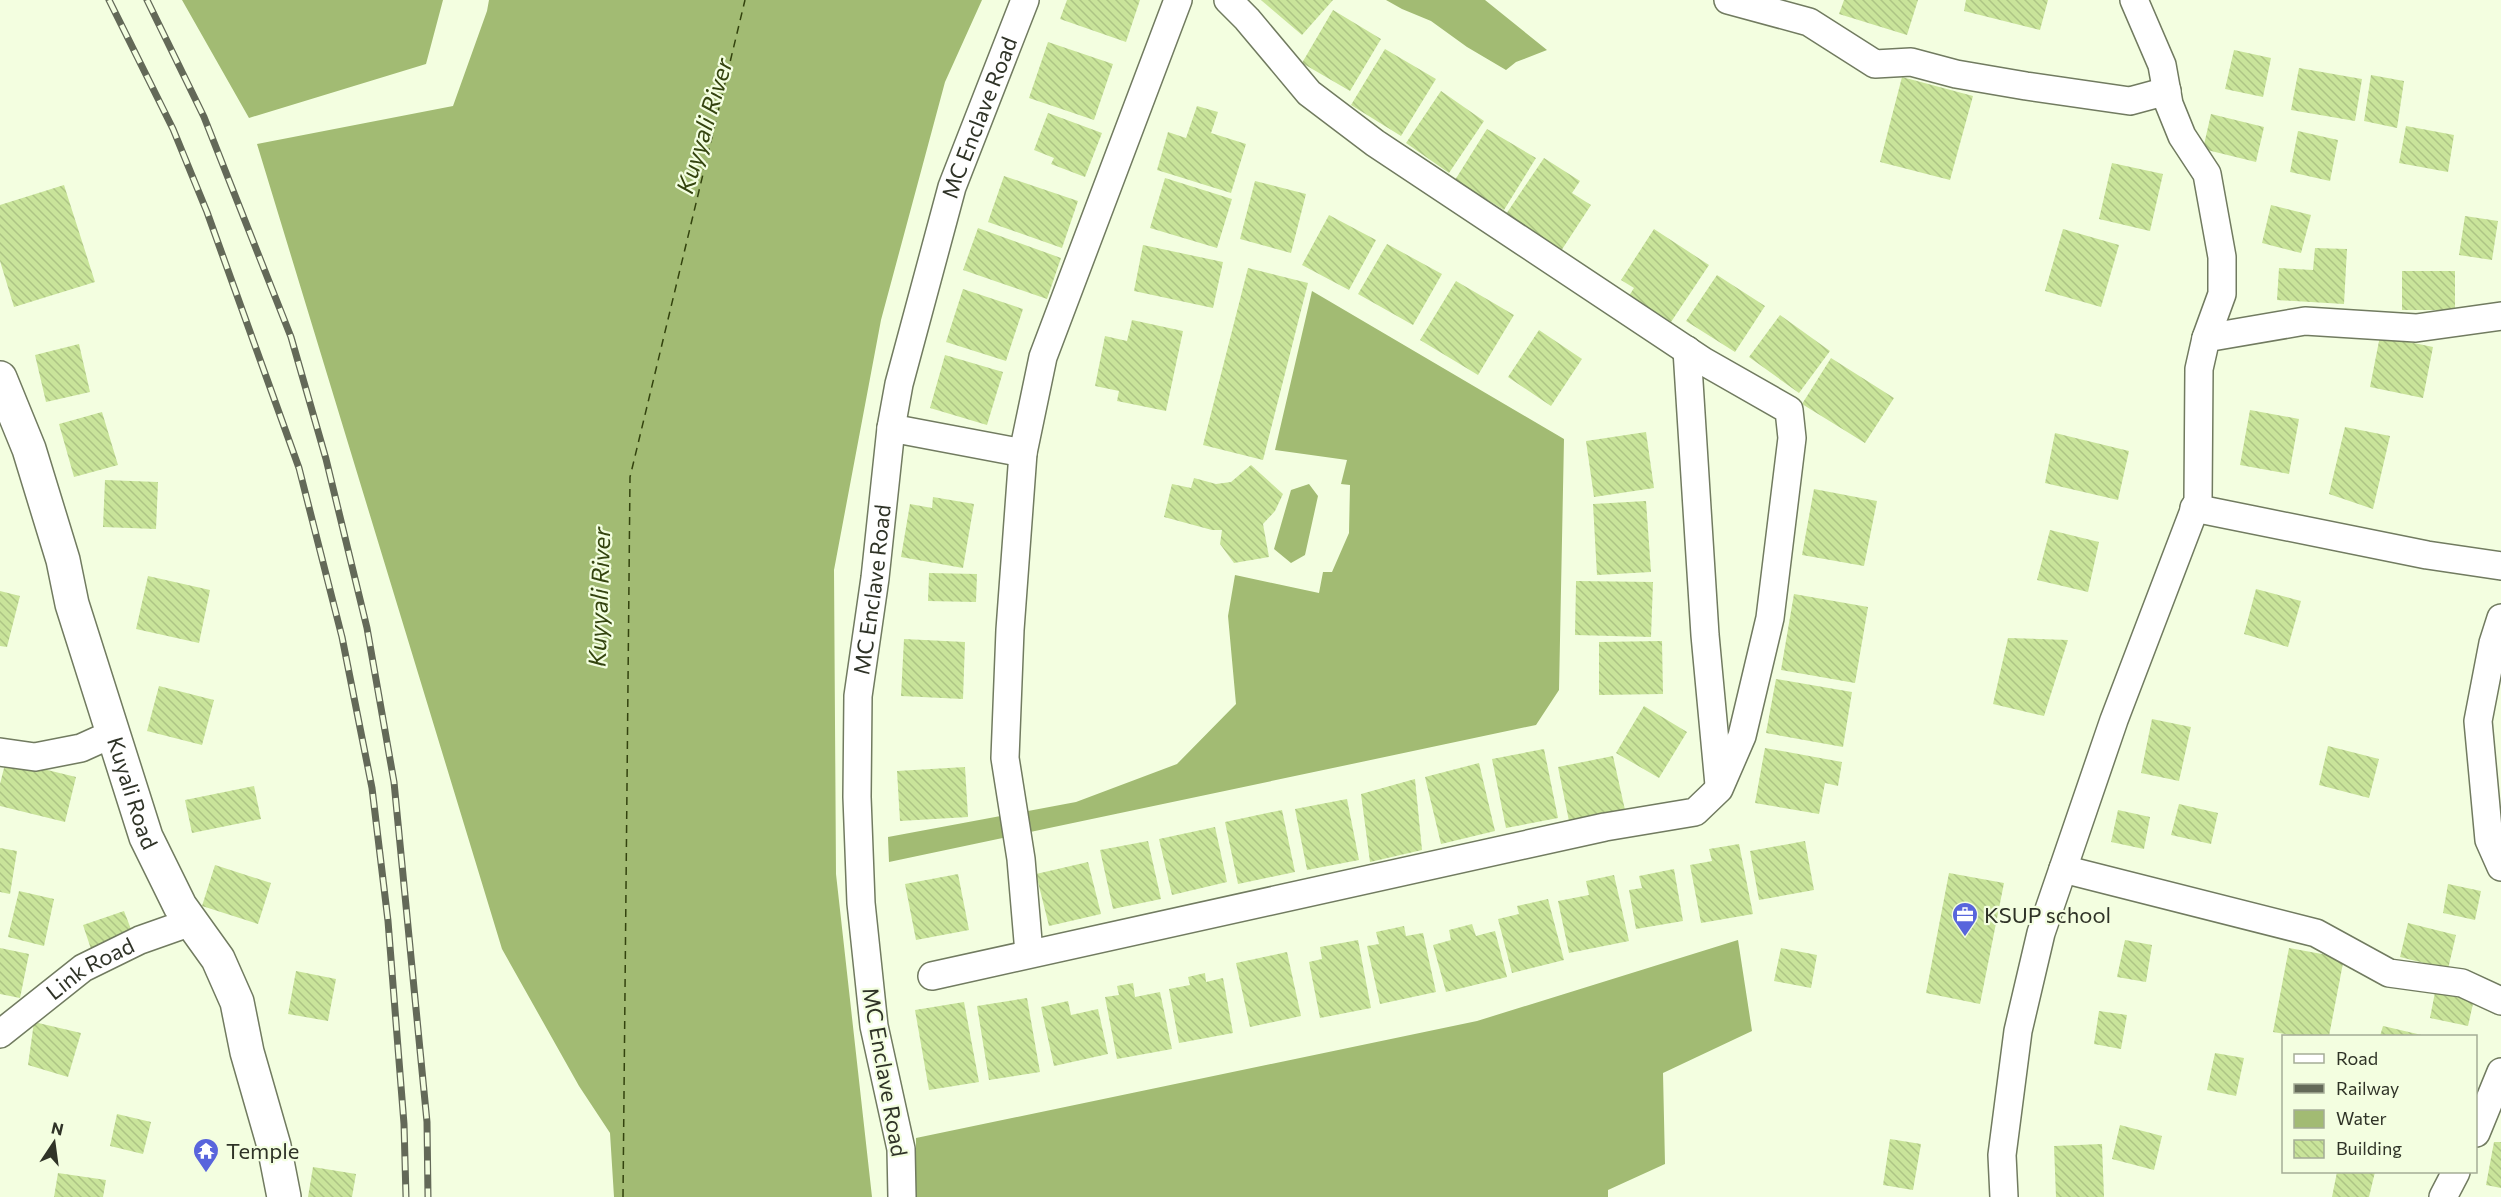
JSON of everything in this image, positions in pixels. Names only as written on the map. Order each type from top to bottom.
[{"type":"main road","name":"Kuyali Road","points":[[0,378],[29,449],[112,734],[146,837],[180,906],[218,959],[237,1002],[247,1052],[274,1146],[284,1197]]},
{"type":"street","name":"MC Enclave Road","points":[[902,1197],[901,1149],[873,1026],[861,903],[857,797],[858,696],[875,578],[891,428],[899,384],[952,187],[1025,0]]},
{"type":"street","points":[[1029,953],[1021,859],[1005,758],[1010,630],[1023,453],[1043,357],[1178,0]]},
{"type":"street","points":[[932,976],[1605,826],[1695,812],[1719,789],[1742,736],[1770,618],[1792,438],[1789,410],[1687,350],[1375,143],[1309,93],[1228,0]]},
{"type":"street","points":[[1728,0],[1809,22],[1875,64],[1911,62],[2003,82],[2130,101],[2167,91]]},
{"type":"street","points":[[2004,1197],[2002,1155],[2018,1031],[2041,933],[2114,720],[2198,500],[2199,369],[2206,338],[2222,294],[2222,257],[2207,174],[2182,136],[2169,104],[2162,65],[2134,0]]},
{"type":"street","points":[[2206,338],[2305,321],[2416,328],[2501,316]]},
{"type":"street","points":[[1687,350],[1704,635],[1719,789]]},
{"type":"street","points":[[891,428],[1023,453]]},
{"type":"street","points":[[2194,508],[2427,555],[2501,566]]},
{"type":"street","points":[[2501,618],[2493,643],[2478,721],[2489,840],[2501,867]]},
{"type":"street","points":[[0,752],[35,757],[81,748],[112,734]]},
{"type":"street","points":[[2063,868],[2316,933],[2389,973],[2462,983],[2501,1000]]},
{"type":"street","name":"Link Road","points":[[0,1034],[83,968],[140,940],[191,922]]},
{"type":"street","points":[[2477,1128],[2501,1072]]},
{"type":"street","points":[[2443,1197],[2455,1173]]},
{"type":"water","points":[[182,0],[443,0],[426,64],[249,118]]},
{"type":"water","name":"Kuyyali River","points":[[489,0],[982,0],[945,82],[881,320],[834,570],[836,874],[872,1197],[614,1197],[610,1133],[579,1086],[502,949],[257,144],[453,106]]},
{"type":"water","points":[[1386,0],[1485,0],[1547,50],[1516,62],[1506,70],[1467,47],[1431,21]]},
{"type":"water","points":[[1312,291],[1564,439],[1559,690],[1536,725],[889,862],[888,837],[1076,802],[1177,764],[1236,704],[1228,616],[1235,575],[1319,593],[1323,572],[1332,572],[1349,533],[1350,485],[1341,484],[1347,460],[1275,450]]},
{"type":"water","points":[[1309,484],[1318,496],[1305,555],[1291,563],[1274,549],[1291,490]]},
{"type":"water","points":[[1738,940],[1752,1031],[1663,1073],[1665,1164],[1608,1190],[1608,1197],[916,1197],[916,1138],[1477,1021]]},
{"type":"building","points":[[1067,0],[1140,0],[1126,42],[1060,19]]},
{"type":"building","points":[[1261,0],[1333,0],[1302,35]]},
{"type":"building","points":[[1844,0],[1918,0],[1907,35],[1839,14]]},
{"type":"building","points":[[1966,0],[2048,0],[2040,30],[1964,11]]},
{"type":"building","points":[[1333,10],[1381,39],[1350,91],[1302,63]]},
{"type":"building","points":[[1048,42],[1113,64],[1094,120],[1029,98]]},
{"type":"building","points":[[1385,49],[1436,79],[1401,136],[1351,105]]},
{"type":"building","points":[[2234,50],[2271,58],[2263,97],[2225,89]]},
{"type":"building","points":[[2299,68],[2362,79],[2355,121],[2291,110]]},
{"type":"building","points":[[2371,75],[2404,81],[2397,128],[2364,121]]},
{"type":"building","points":[[1902,77],[1973,96],[1950,180],[1880,162]]},
{"type":"building","points":[[1441,91],[1484,121],[1449,173],[1406,143]]},
{"type":"building","points":[[1197,106],[1218,112],[1211,133],[1246,144],[1231,193],[1157,170],[1168,132],[1186,138]]},
{"type":"building","points":[[1048,113],[1102,133],[1085,177],[1051,164],[1054,158],[1034,150]]},
{"type":"building","points":[[2211,114],[2264,127],[2256,162],[2203,149]]},
{"type":"building","points":[[2406,126],[2454,135],[2448,172],[2399,163]]},
{"type":"building","points":[[1487,129],[1536,158],[1504,210],[1455,180]]},
{"type":"building","points":[[2298,131],[2338,140],[2330,181],[2290,172]]},
{"type":"building","points":[[1544,158],[1580,181],[1572,193],[1591,205],[1561,251],[1502,220]]},
{"type":"building","points":[[2112,163],[2163,174],[2150,231],[2099,219]]},
{"type":"building","points":[[1004,176],[1078,201],[1062,248],[988,222]]},
{"type":"building","points":[[1165,178],[1232,199],[1217,248],[1150,228]]},
{"type":"building","points":[[1255,181],[1306,194],[1291,253],[1240,239]]},
{"type":"building","points":[[64,185],[95,282],[14,307],[0,261],[0,205]]},
{"type":"building","points":[[2271,205],[2311,215],[2301,253],[2262,243]]},
{"type":"building","points":[[1329,215],[1376,240],[1349,290],[1302,265]]},
{"type":"building","points":[[2465,216],[2498,221],[2492,260],[2459,255]]},
{"type":"building","points":[[978,228],[1061,258],[1047,299],[963,270]]},
{"type":"building","points":[[1654,229],[1709,265],[1671,322],[1656,312],[1651,319],[1625,302],[1634,288],[1621,280]]},
{"type":"building","points":[[2063,229],[2119,245],[2101,307],[2045,291]]},
{"type":"building","points":[[1387,244],[1442,274],[1413,325],[1358,294]]},
{"type":"building","points":[[1143,245],[1223,262],[1213,308],[1134,291]]},
{"type":"building","points":[[2315,248],[2347,249],[2344,304],[2277,300],[2279,268],[2313,270]]},
{"type":"building","points":[[1248,268],[1308,283],[1263,460],[1203,445]]},
{"type":"building","points":[[2402,271],[2455,271],[2455,310],[2402,310]]},
{"type":"building","points":[[1717,275],[1765,306],[1735,352],[1686,321]]},
{"type":"building","points":[[1456,281],[1514,315],[1478,375],[1420,340]]},
{"type":"building","points":[[963,289],[1023,309],[1006,361],[946,342]]},
{"type":"building","points":[[1780,315],[1830,351],[1799,393],[1749,357]]},
{"type":"building","points":[[1132,320],[1183,331],[1166,411],[1117,401],[1119,391],[1095,386],[1105,336],[1127,341]]},
{"type":"building","points":[[1539,330],[1582,359],[1551,406],[1508,377]]},
{"type":"building","points":[[2380,336],[2433,347],[2423,398],[2370,387]]},
{"type":"building","points":[[79,344],[90,392],[46,402],[35,355]]},
{"type":"building","points":[[945,355],[1003,372],[987,425],[930,408]]},
{"type":"building","points":[[1831,358],[1894,398],[1865,443],[1802,404]]},
{"type":"building","points":[[2250,410],[2299,419],[2289,474],[2240,465]]},
{"type":"building","points":[[102,412],[118,465],[74,477],[59,424]]},
{"type":"building","points":[[2345,427],[2390,436],[2373,509],[2329,494]]},
{"type":"building","points":[[1646,432],[1654,488],[1594,497],[1586,441]]},
{"type":"building","points":[[2055,433],[2129,451],[2118,500],[2045,483]]},
{"type":"building","points":[[1251,465],[1283,494],[1275,511],[1263,524],[1269,557],[1234,563],[1220,544],[1222,530],[1212,530],[1164,517],[1172,484],[1191,488],[1194,478],[1216,484],[1231,482]]},
{"type":"building","points":[[105,480],[158,482],[156,529],[103,527]]},
{"type":"building","points":[[1814,489],[1877,501],[1864,566],[1802,555]]},
{"type":"building","points":[[933,497],[974,504],[963,568],[901,557],[910,504],[932,508]]},
{"type":"building","points":[[1646,501],[1651,572],[1597,575],[1593,504]]},
{"type":"building","points":[[2050,530],[2099,542],[2088,592],[2037,580]]},
{"type":"building","points":[[929,573],[977,574],[976,602],[928,601]]},
{"type":"building","points":[[148,576],[210,590],[199,643],[136,629]]},
{"type":"building","points":[[1576,581],[1653,582],[1651,637],[1575,635]]},
{"type":"building","points":[[2256,589],[2301,601],[2288,647],[2244,634]]},
{"type":"building","points":[[0,591],[20,596],[7,647],[0,646]]},
{"type":"building","points":[[1794,594],[1868,607],[1855,683],[1781,670]]},
{"type":"building","points":[[2008,638],[2068,640],[2044,716],[1993,704]]},
{"type":"building","points":[[904,639],[965,642],[963,699],[901,696]]},
{"type":"building","points":[[1662,641],[1663,694],[1599,695],[1599,642]]},
{"type":"building","points":[[1776,679],[1852,692],[1843,747],[1766,733]]},
{"type":"building","points":[[159,686],[214,700],[202,745],[147,731]]},
{"type":"building","points":[[1644,706],[1687,732],[1659,778],[1616,753]]},
{"type":"building","points":[[2152,719],[2191,727],[2179,781],[2141,773]]},
{"type":"building","points":[[2328,746],[2379,759],[2369,798],[2319,785]]},
{"type":"building","points":[[1765,748],[1842,762],[1838,786],[1825,783],[1819,814],[1755,803]]},
{"type":"building","points":[[1544,749],[1558,818],[1506,828],[1492,759]]},
{"type":"building","points":[[1613,756],[1625,810],[1569,821],[1558,767]]},
{"type":"building","points":[[6,760],[76,777],[65,822],[0,806],[0,784]]},
{"type":"building","points":[[1479,763],[1495,831],[1441,844],[1425,777]]},
{"type":"building","points":[[965,767],[968,817],[900,821],[897,771]]},
{"type":"building","points":[[1415,779],[1422,850],[1370,862],[1361,794]]},
{"type":"building","points":[[254,786],[261,819],[192,833],[185,800]]},
{"type":"building","points":[[1347,799],[1359,860],[1307,870],[1295,809]]},
{"type":"building","points":[[2179,804],[2218,813],[2211,844],[2171,835]]},
{"type":"building","points":[[1282,810],[1295,872],[1238,884],[1225,822]]},
{"type":"building","points":[[2118,810],[2150,817],[2144,849],[2111,842]]},
{"type":"building","points":[[1215,827],[1227,882],[1172,895],[1159,839]]},
{"type":"building","points":[[1148,841],[1161,899],[1113,909],[1100,850]]},
{"type":"building","points":[[1805,841],[1814,890],[1759,900],[1750,851]]},
{"type":"building","points":[[1739,844],[1753,914],[1701,923],[1690,865],[1712,861],[1709,849]]},
{"type":"building","points":[[0,848],[17,851],[10,894],[0,892]]},
{"type":"building","points":[[1088,862],[1101,914],[1049,926],[1036,874]]},
{"type":"building","points":[[215,865],[271,883],[258,924],[202,906]]},
{"type":"building","points":[[1674,869],[1683,921],[1636,929],[1629,890],[1642,888],[1639,876]]},
{"type":"building","name":"KSUP school","points":[[1949,873],[2004,883],[1980,1004],[1926,993]]},
{"type":"building","points":[[958,874],[969,930],[916,940],[905,884]]},
{"type":"building","points":[[1614,875],[1629,941],[1569,953],[1558,901],[1589,895],[1586,881]]},
{"type":"building","points":[[2448,884],[2481,891],[2475,920],[2443,913]]},
{"type":"building","points":[[19,891],[54,899],[44,946],[8,937]]},
{"type":"building","points":[[1548,899],[1564,960],[1512,973],[1498,919],[1519,914],[1517,906]]},
{"type":"building","points":[[124,911],[134,937],[92,952],[83,925]]},
{"type":"building","points":[[2408,923],[2456,935],[2448,969],[2400,957]]},
{"type":"building","points":[[1472,924],[1476,936],[1495,931],[1507,977],[1446,992],[1433,945],[1451,940],[1449,930]]},
{"type":"building","points":[[1404,926],[1406,936],[1423,933],[1436,992],[1380,1004],[1367,946],[1379,944],[1376,932]]},
{"type":"building","points":[[1358,940],[1371,1008],[1320,1018],[1309,962],[1322,959],[1320,947]]},
{"type":"building","points":[[2125,940],[2152,945],[2146,982],[2117,977]]},
{"type":"building","points":[[0,948],[29,954],[20,998],[0,994]]},
{"type":"building","points":[[1781,948],[1817,955],[1811,988],[1774,981]]},
{"type":"building","points":[[2289,948],[2344,958],[2329,1035],[2290,1035],[2273,1032]]},
{"type":"building","points":[[1287,952],[1301,1016],[1250,1027],[1236,963]]},
{"type":"building","points":[[296,971],[336,979],[328,1021],[288,1014]]},
{"type":"building","points":[[1205,973],[1206,982],[1223,978],[1233,1033],[1179,1043],[1169,989],[1190,985],[1188,977]]},
{"type":"building","points":[[1133,983],[1135,997],[1160,992],[1172,1049],[1117,1059],[1105,997],[1119,995],[1117,986]]},
{"type":"building","points":[[2436,987],[2475,995],[2468,1026],[2430,1018]]},
{"type":"building","points":[[1027,998],[1040,1072],[989,1080],[977,1006]]},
{"type":"building","points":[[1068,1001],[1071,1015],[1098,1009],[1108,1054],[1054,1066],[1041,1007]]},
{"type":"building","points":[[964,1002],[979,1082],[929,1090],[915,1010]]},
{"type":"building","points":[[2099,1011],[2127,1015],[2121,1049],[2094,1044]]},
{"type":"building","points":[[34,1022],[81,1033],[68,1077],[28,1065]]},
{"type":"building","points":[[2383,1026],[2422,1035],[2380,1035]]},
{"type":"building","points":[[2215,1053],[2244,1058],[2236,1096],[2207,1090]]},
{"type":"building","points":[[117,1114],[151,1122],[143,1154],[110,1146]]},
{"type":"building","points":[[2120,1125],[2162,1136],[2154,1170],[2112,1159]]},
{"type":"building","points":[[1890,1139],[1921,1144],[1913,1190],[1883,1185]]},
{"type":"building","points":[[2494,1142],[2501,1142],[2501,1188],[2486,1185]]},
{"type":"building","points":[[2102,1144],[2104,1197],[2056,1197],[2054,1146]]},
{"type":"building","points":[[313,1167],[356,1174],[352,1197],[308,1197]]},
{"type":"building","points":[[58,1173],[106,1180],[103,1197],[54,1197]]},
{"type":"building","points":[[2337,1173],[2375,1173],[2369,1197],[2332,1197]]},
{"type":"ferry route","points":[[623,1197],[630,477],[745,0]]},
{"type":"railway","points":[[109,0],[173,129],[207,212],[299,468],[342,637],[372,788],[388,921],[404,1124],[406,1197]]},
{"type":"railway","points":[[147,0],[204,117],[291,337],[326,459],[367,628],[394,782],[427,1122],[428,1197]]},
{"type":"place","name":"KSUP school","points":[[1965,938]]},
{"type":"place","name":"Temple","points":[[206,1174]]}]
